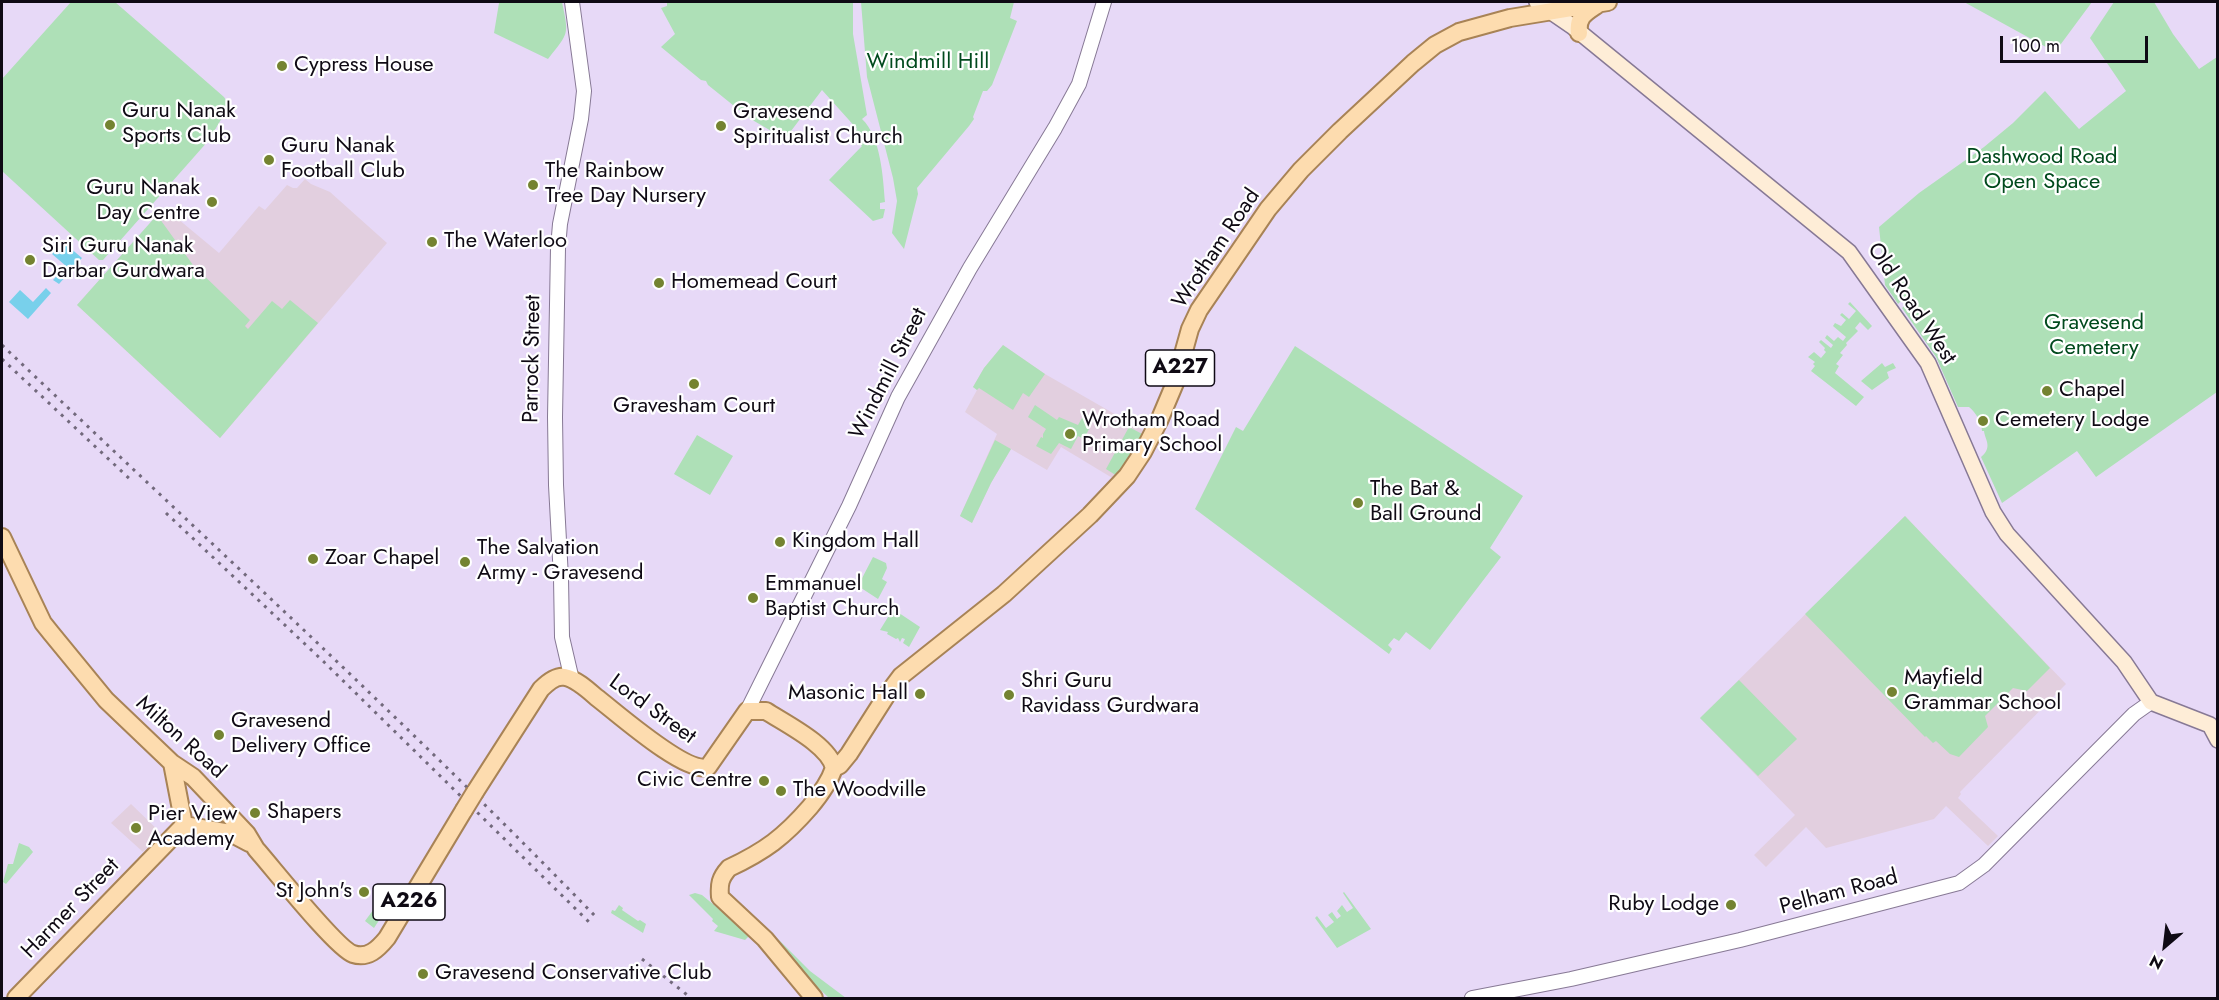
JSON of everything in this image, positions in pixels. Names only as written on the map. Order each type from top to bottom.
[{"type":"main road","points":[[1510,18],[1520,10],[1524,2]]},
{"type":"main road","name":"Wrotham Road","points":[[814,999],[765,939],[720,897],[719,883],[729,868],[773,844],[792,828],[819,797],[830,780],[834,768],[840,765],[849,754],[902,676],[1004,594],[1090,515],[1127,476],[1160,421],[1175,383],[1190,329],[1199,310],[1268,209],[1301,170],[1368,104],[1427,51],[1459,32],[1544,6],[1603,3]]},
{"type":"main road","name":"A227","points":[[1580,33],[1578,24],[1581,16],[1603,3]]},
{"type":"main road","name":"Old Road West","points":[[1544,6],[1849,252],[1930,367],[2000,525],[2124,662],[2151,702]]},
{"type":"main road","name":"Milton Road","points":[[2,537],[43,623],[106,700],[172,764],[193,777],[247,834],[256,849],[332,936],[353,954],[366,955],[373,952],[389,936],[464,810],[542,689],[564,679]]},
{"type":"main road","name":"Lord Street","points":[[564,679],[686,763],[700,768],[708,767]]},
{"type":"main road","points":[[2151,702],[2214,724],[2217,740]]},
{"type":"main road","points":[[747,711],[766,711],[822,748],[830,756],[834,768]]},
{"type":"main road","name":"Windmill Street","points":[[708,767],[747,711]]},
{"type":"main road","name":"Wrotham Road","points":[[822,748],[839,751],[858,738]]},
{"type":"main road","points":[[172,764],[184,825]]},
{"type":"main road","name":"A226","points":[[184,825],[230,833],[239,836],[256,849]]},
{"type":"main road","name":"Harmer Street","points":[[16,999],[184,825]]},
{"type":"street","name":"Parrock Street","points":[[564,679],[555,440],[558,248],[565,195],[581,119],[584,85],[572,2]]},
{"type":"street","name":"Windmill Street","points":[[747,711],[849,506],[896,402],[970,268],[1079,84],[1104,2]]},
{"type":"street","name":"Pelham Road","points":[[1472,999],[1740,940],[1959,883],[1978,871],[2134,714],[2151,702]]},
{"type":"shaded area","points":[[305,179],[330,192],[387,243],[220,438],[77,305],[162,210],[166,209],[219,253],[259,206],[265,210],[287,185],[297,188]]},
{"type":"shaded area","name":"Wrotham Road Primary School","points":[[1003,345],[1045,374],[1146,432],[1114,479],[1061,447],[1047,470],[1011,449],[991,483],[972,523],[960,516],[997,434],[965,412],[977,390],[973,387],[984,368]]},
{"type":"shaded area","name":"Mayfield Grammar School","points":[[1905,516],[2066,684],[1960,792],[1958,798],[1998,836],[1988,846],[1946,806],[1934,819],[1826,848],[1806,827],[1766,867],[1754,855],[1795,815],[1700,718]]},
{"type":"shaded area","name":"Pier View Academy","points":[[131,804],[161,833],[143,852],[111,823]]},
{"type":"green space","name":"Guru Nanak Sports Club","points":[[71,2],[115,2],[224,97],[228,103],[226,111],[209,140],[103,260],[99,260],[2,171],[2,79]]},
{"type":"green space","points":[[562,2],[566,33],[548,59],[494,33],[499,3]]},
{"type":"green space","points":[[667,2],[853,2],[853,34],[867,115],[862,119],[873,136],[880,158],[885,202],[880,203],[880,209],[885,209],[883,218],[873,221],[829,180],[862,146],[851,136],[857,129],[822,90],[785,139],[749,118],[661,47],[675,34],[661,8],[667,6]]},
{"type":"green space","name":"Windmill Hill","points":[[861,2],[1014,2],[1010,18],[1017,21],[992,85],[987,91],[983,91],[974,119],[969,126],[917,188],[918,194],[904,249],[892,233],[897,201],[867,77]]},
{"type":"green space","points":[[1964,2],[2092,2],[2055,52]]},
{"type":"green space","name":"Gravesend Cemetery","points":[[2114,2],[2154,2],[2173,34],[2199,69],[2217,57],[2217,392],[2096,477],[2077,451],[2002,503],[1981,457],[1987,450],[1987,444],[1978,418],[1969,407],[1958,407],[1936,357],[1902,308],[1911,299],[1907,295],[1898,304],[1885,285],[1879,227],[1919,193],[1984,147],[2013,123],[2045,91],[2079,129],[2126,91],[2090,38]]},
{"type":"green space","points":[[157,215],[193,265],[250,320],[245,326],[248,329],[272,301],[282,309],[290,300],[318,323],[220,438],[77,305]]},
{"type":"green space","points":[[1850,302],[1872,326],[1868,330],[1860,322],[1855,328],[1858,331],[1846,343],[1847,345],[1840,353],[1843,355],[1836,364],[1839,366],[1835,373],[1864,397],[1856,406],[1811,371],[1815,362],[1808,357],[1814,352],[1821,358],[1826,352],[1819,342],[1821,340],[1831,348],[1833,345],[1825,338],[1827,335],[1834,341],[1838,337],[1843,341],[1846,337],[1833,326],[1835,323],[1841,326],[1846,320],[1840,315],[1842,313],[1849,319],[1856,311],[1848,304]]},
{"type":"green space","points":[[1003,345],[1045,374],[1029,397],[1023,393],[1013,410],[979,388],[977,390],[973,387],[984,368]]},
{"type":"green space","name":"The Bat & Ball Ground","points":[[1295,346],[1523,496],[1490,548],[1501,557],[1430,650],[1406,632],[1399,641],[1394,638],[1388,645],[1392,649],[1389,654],[1195,509],[1236,427],[1243,431]]},
{"type":"green space","points":[[1882,363],[1885,367],[1893,363],[1896,368],[1887,372],[1889,378],[1872,390],[1861,381]]},
{"type":"green space","points":[[1035,405],[1057,420],[1059,417],[1078,425],[1082,418],[1092,423],[1084,439],[1078,436],[1071,449],[1059,443],[1051,454],[1036,446],[1041,437],[1043,438],[1046,429],[1028,417]]},
{"type":"green space","points":[[1129,427],[1144,435],[1117,476],[1106,469]]},
{"type":"green space","points":[[697,435],[733,456],[710,495],[674,474]]},
{"type":"green space","points":[[995,440],[1011,449],[991,483],[972,523],[960,516]]},
{"type":"green space","points":[[1905,516],[2050,668],[2027,691],[2013,688],[1985,716],[1988,727],[1959,757],[1950,754],[1936,741],[1933,743],[1925,737],[1805,614]]},
{"type":"green space","points":[[873,557],[886,563],[887,568],[882,579],[887,582],[878,599],[858,586]]},
{"type":"green space","points":[[893,609],[920,627],[909,647],[903,643],[905,639],[902,638],[900,642],[898,638],[887,634],[888,632],[880,630]]},
{"type":"green space","points":[[1739,680],[1797,739],[1758,776],[1700,718]]},
{"type":"green space","points":[[19,843],[29,847],[33,852],[6,884],[3,882],[8,864],[13,864]]},
{"type":"green space","points":[[1344,892],[1371,929],[1337,948],[1315,918],[1317,916],[1326,928],[1334,922],[1328,915],[1332,912],[1337,919],[1341,916],[1337,911],[1342,905],[1347,912],[1353,908]]},
{"type":"green space","points":[[695,893],[702,895],[750,935],[745,940],[714,931],[718,926],[689,895]]},
{"type":"green space","points":[[385,894],[393,899],[374,928],[365,921]]},
{"type":"green space","points":[[619,905],[623,908],[622,910],[646,924],[643,933],[611,913]]},
{"type":"green space","points":[[777,938],[810,971],[846,998],[829,998],[810,980]]},
{"type":"water","points":[[63,242],[82,258],[59,284],[53,280],[66,266],[52,254]]},
{"type":"water","points":[[46,288],[51,293],[28,319],[9,302],[20,290],[33,302]]},
{"type":"railway","points":[[2,345],[376,699],[524,843],[596,917]]},
{"type":"railway","points":[[2,359],[133,482]]},
{"type":"railway","points":[[166,513],[324,662],[589,922]]},
{"type":"railway","points":[[642,959],[691,998]]},
{"type":"place","name":"Cypress House","points":[[282,66]]},
{"type":"place","name":"Guru Nanak Sports Club","points":[[110,125]]},
{"type":"place","name":"Gravesend Spiritualist Church","points":[[721,126]]},
{"type":"place","name":"Guru Nanak Football Club","points":[[269,160]]},
{"type":"place","name":"The Rainbow Tree Day Nursery","points":[[533,185]]},
{"type":"place","name":"Guru Nanak Day Centre","points":[[212,202]]},
{"type":"place","name":"The Waterloo","points":[[432,242]]},
{"type":"place","name":"Siri Guru Nanak Darbar Gurdwara","points":[[30,260]]},
{"type":"place","name":"Homemead Court","points":[[659,283]]},
{"type":"place","name":"Gravesham Court","points":[[694,384]]},
{"type":"place","name":"Chapel","points":[[2047,391]]},
{"type":"place","name":"Cemetery Lodge","points":[[1983,421]]},
{"type":"place","name":"Wrotham Road Primary School","points":[[1070,434]]},
{"type":"place","name":"The Bat & Ball Ground","points":[[1358,503]]},
{"type":"place","name":"Kingdom Hall","points":[[780,542]]},
{"type":"place","name":"Zoar Chapel","points":[[313,559]]},
{"type":"place","name":"The Salvation Army - Gravesend","points":[[465,562]]},
{"type":"place","name":"Emmanuel Baptist Church","points":[[753,598]]},
{"type":"place","name":"Mayfield Grammar School","points":[[1892,692]]},
{"type":"place","name":"Masonic Hall","points":[[920,694]]},
{"type":"place","name":"Shri Guru Ravidass Gurdwara","points":[[1009,695]]},
{"type":"place","name":"Gravesend Delivery Office","points":[[219,735]]},
{"type":"place","name":"Civic Centre","points":[[764,781]]},
{"type":"place","name":"The Woodville","points":[[781,791]]},
{"type":"place","name":"Shapers","points":[[255,813]]},
{"type":"place","name":"Pier View Academy","points":[[136,828]]},
{"type":"place","name":"St John's","points":[[364,892]]},
{"type":"place","name":"Ruby Lodge","points":[[1731,905]]},
{"type":"place","name":"Gravesend Conservative Club","points":[[423,974]]},
{"type":"park label","name":"Dashwood Road Open Space","points":[[2042,170]]}]
